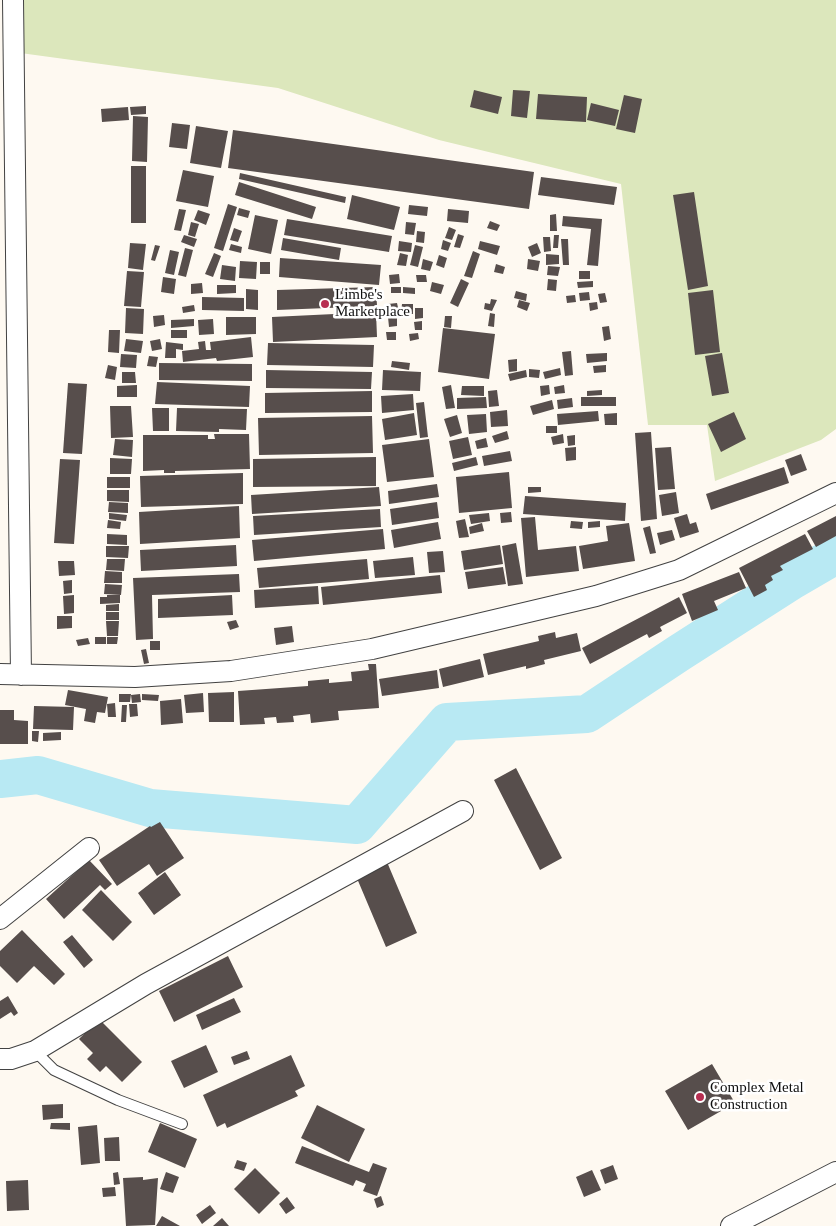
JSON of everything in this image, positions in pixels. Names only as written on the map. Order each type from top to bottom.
[{"type":"street","points":[[13,0],[21,675]]},
{"type":"street","points":[[0,674],[135,677],[231,670],[372,649],[596,596],[679,570],[836,493]]},
{"type":"street","points":[[0,1059],[11,1059],[35,1051],[146,984],[463,811]]},
{"type":"street","points":[[0,919],[88,848]]},
{"type":"street","points":[[731,1226],[836,1172]]},
{"type":"lane","points":[[35,1051],[54,1070],[118,1100],[182,1124]]},
{"type":"green space","points":[[13,0],[836,0],[836,429],[821,440],[715,481],[707,425],[648,425],[621,184],[439,140],[278,88],[13,52]]},
{"type":"building","points":[[474,90],[502,97],[498,114],[470,107]]},
{"type":"building","points":[[513,90],[530,91],[527,118],[511,116]]},
{"type":"building","points":[[538,94],[587,97],[586,122],[536,119]]},
{"type":"building","points":[[624,95],[642,99],[635,133],[616,129]]},
{"type":"building","points":[[591,103],[619,110],[615,126],[587,120]]},
{"type":"building","points":[[146,106],[146,114],[131,115],[130,107]]},
{"type":"building","points":[[128,107],[129,120],[102,122],[101,109]]},
{"type":"building","points":[[133,116],[148,117],[147,162],[132,161]]},
{"type":"building","points":[[172,123],[190,125],[187,149],[169,147]]},
{"type":"building","points":[[196,126],[228,131],[221,168],[190,163]]},
{"type":"building","points":[[233,130],[534,172],[529,209],[228,168]]},
{"type":"building","points":[[131,166],[146,166],[146,223],[131,223]]},
{"type":"building","points":[[183,170],[214,176],[208,207],[176,201]]},
{"type":"building","points":[[240,173],[346,197],[345,203],[239,179]]},
{"type":"building","points":[[541,177],[617,187],[614,205],[538,195]]},
{"type":"building","points":[[239,182],[316,207],[312,219],[235,195]]},
{"type":"building","points":[[694,192],[708,286],[688,290],[673,195]]},
{"type":"building","points":[[352,195],[400,207],[394,230],[347,219]]},
{"type":"building","points":[[228,204],[237,207],[223,251],[214,248]]},
{"type":"building","points":[[409,205],[428,207],[427,216],[408,214]]},
{"type":"building","points":[[239,208],[250,211],[248,218],[237,215]]},
{"type":"building","points":[[179,209],[186,210],[181,231],[174,230]]},
{"type":"building","points":[[448,209],[469,211],[468,223],[447,221]]},
{"type":"building","points":[[198,210],[210,214],[206,225],[194,220]]},
{"type":"building","points":[[556,214],[557,231],[550,231],[550,215]]},
{"type":"building","points":[[255,215],[278,220],[271,254],[248,249]]},
{"type":"building","points":[[563,216],[602,219],[598,266],[587,265],[591,229],[562,226]]},
{"type":"building","points":[[287,219],[392,236],[389,252],[284,235]]},
{"type":"building","points":[[490,221],[500,225],[497,231],[487,228]]},
{"type":"building","points":[[191,222],[199,224],[195,237],[188,235]]},
{"type":"building","points":[[406,222],[416,223],[414,235],[405,234]]},
{"type":"building","points":[[449,227],[456,230],[452,240],[445,238]]},
{"type":"building","points":[[234,228],[242,231],[238,242],[230,240]]},
{"type":"building","points":[[417,231],[425,232],[424,243],[416,242]]},
{"type":"building","points":[[458,234],[464,236],[460,248],[454,247]]},
{"type":"building","points":[[184,235],[197,239],[194,247],[181,242]]},
{"type":"building","points":[[554,235],[559,235],[558,248],[553,248]]},
{"type":"building","points":[[543,237],[550,237],[551,251],[544,252]]},
{"type":"building","points":[[283,238],[341,248],[339,260],[281,250]]},
{"type":"building","points":[[561,239],[568,239],[569,265],[563,265]]},
{"type":"building","points":[[443,240],[451,243],[448,251],[441,249]]},
{"type":"building","points":[[399,241],[412,243],[411,252],[398,251]]},
{"type":"building","points":[[480,241],[500,246],[497,255],[478,249]]},
{"type":"building","points":[[130,243],[146,244],[143,270],[128,268]]},
{"type":"building","points":[[537,243],[541,253],[532,257],[528,247]]},
{"type":"building","points":[[231,244],[242,247],[241,253],[229,250]]},
{"type":"building","points":[[155,245],[160,246],[155,261],[151,260]]},
{"type":"building","points":[[415,245],[423,247],[418,267],[410,265]]},
{"type":"building","points":[[185,248],[193,250],[186,277],[178,275]]},
{"type":"building","points":[[170,250],[179,252],[174,275],[165,273]]},
{"type":"building","points":[[473,251],[480,254],[472,278],[464,276]]},
{"type":"building","points":[[214,253],[221,256],[213,277],[205,274]]},
{"type":"building","points":[[400,253],[408,255],[406,266],[397,265]]},
{"type":"building","points":[[546,254],[559,255],[559,264],[546,265]]},
{"type":"building","points":[[439,255],[447,258],[444,268],[436,265]]},
{"type":"building","points":[[280,258],[381,265],[379,285],[279,277]]},
{"type":"building","points":[[423,259],[433,262],[430,271],[421,269]]},
{"type":"building","points":[[528,259],[540,261],[538,271],[527,269]]},
{"type":"building","points":[[240,261],[257,262],[256,279],[239,278]]},
{"type":"building","points":[[260,262],[270,262],[270,274],[260,274]]},
{"type":"building","points":[[496,264],[505,267],[503,274],[494,272]]},
{"type":"building","points":[[222,265],[236,267],[235,281],[220,279]]},
{"type":"building","points":[[548,266],[560,267],[558,276],[547,275]]},
{"type":"building","points":[[127,271],[144,272],[141,307],[124,306]]},
{"type":"building","points":[[579,271],[590,271],[590,279],[579,279]]},
{"type":"building","points":[[399,274],[400,283],[390,284],[389,275]]},
{"type":"building","points":[[416,275],[426,275],[427,282],[417,282]]},
{"type":"building","points":[[163,277],[176,279],[174,294],[161,292]]},
{"type":"building","points":[[461,279],[469,283],[458,307],[450,303]]},
{"type":"building","points":[[548,279],[557,280],[556,291],[547,290]]},
{"type":"building","points":[[593,281],[593,287],[578,288],[577,282]]},
{"type":"building","points":[[432,282],[444,285],[441,294],[430,291]]},
{"type":"building","points":[[202,283],[203,293],[191,294],[191,284]]},
{"type":"building","points":[[217,285],[236,285],[236,293],[217,294]]},
{"type":"building","points":[[376,287],[377,306],[277,310],[277,290]]},
{"type":"building","points":[[391,287],[401,287],[401,293],[391,293]]},
{"type":"building","points":[[403,287],[415,288],[415,294],[403,293]]},
{"type":"building","points":[[246,289],[258,290],[258,310],[246,309]]},
{"type":"building","points":[[713,290],[720,352],[695,355],[688,293]]},
{"type":"building","points":[[516,291],[527,294],[526,301],[514,298]]},
{"type":"building","points":[[589,292],[590,300],[580,301],[579,293]]},
{"type":"building","points":[[605,293],[607,302],[600,303],[598,294]]},
{"type":"building","points":[[575,295],[576,302],[567,303],[566,296]]},
{"type":"building","points":[[202,297],[244,298],[244,311],[202,310]]},
{"type":"building","points":[[491,299],[497,300],[492,311],[484,309],[485,303],[490,304]]},
{"type":"building","points":[[519,300],[530,303],[527,311],[517,307]]},
{"type":"building","points":[[597,302],[598,309],[590,311],[589,303]]},
{"type":"building","points":[[397,303],[399,312],[389,313],[388,304]]},
{"type":"building","points":[[402,304],[413,304],[413,314],[401,313]]},
{"type":"building","points":[[194,305],[195,311],[183,313],[182,307]]},
{"type":"building","points":[[126,308],[144,309],[143,334],[125,333]]},
{"type":"building","points":[[415,308],[423,308],[423,318],[415,319]]},
{"type":"building","points":[[376,312],[377,337],[273,342],[272,317]]},
{"type":"building","points":[[490,313],[495,314],[494,327],[488,326]]},
{"type":"building","points":[[164,315],[165,325],[154,327],[153,316]]},
{"type":"building","points":[[397,316],[397,326],[389,327],[388,317]]},
{"type":"building","points":[[445,316],[452,316],[451,328],[444,327]]},
{"type":"building","points":[[226,317],[256,317],[256,334],[226,335]]},
{"type":"building","points":[[194,319],[194,326],[171,328],[171,320]]},
{"type":"building","points":[[213,319],[214,334],[199,335],[198,320]]},
{"type":"building","points":[[422,321],[422,330],[415,330],[414,322]]},
{"type":"building","points":[[609,326],[611,339],[604,341],[602,327]]},
{"type":"building","points":[[443,328],[495,334],[489,379],[438,372]]},
{"type":"building","points":[[109,330],[120,330],[119,353],[108,352]]},
{"type":"building","points":[[171,330],[187,330],[187,338],[171,338]]},
{"type":"building","points":[[386,332],[396,332],[396,340],[387,340]]},
{"type":"building","points":[[418,333],[419,339],[410,341],[409,334]]},
{"type":"building","points":[[251,337],[253,357],[217,361],[216,358],[183,362],[182,351],[199,349],[198,342],[205,341],[206,350],[211,350],[210,342]]},
{"type":"building","points":[[126,339],[143,341],[141,353],[124,351]]},
{"type":"building","points":[[160,339],[162,349],[152,351],[150,341]]},
{"type":"building","points":[[166,342],[183,344],[183,350],[176,349],[176,358],[165,358]]},
{"type":"building","points":[[268,343],[374,345],[373,367],[267,365]]},
{"type":"building","points":[[571,351],[573,375],[565,376],[562,352]]},
{"type":"building","points":[[607,353],[607,361],[587,363],[586,354]]},
{"type":"building","points":[[722,353],[729,393],[712,396],[705,356]]},
{"type":"building","points":[[121,354],[137,355],[136,368],[120,367]]},
{"type":"building","points":[[149,356],[158,357],[156,367],[147,366]]},
{"type":"building","points":[[517,359],[517,371],[509,372],[508,360]]},
{"type":"building","points":[[392,361],[410,363],[409,370],[391,367]]},
{"type":"building","points":[[159,363],[252,364],[252,381],[159,380]]},
{"type":"building","points":[[108,365],[117,367],[115,380],[105,378]]},
{"type":"building","points":[[606,365],[606,372],[594,373],[593,366]]},
{"type":"building","points":[[560,368],[561,375],[545,379],[543,372]]},
{"type":"building","points":[[529,369],[540,370],[539,378],[529,377]]},
{"type":"building","points":[[266,370],[372,372],[371,389],[266,388]]},
{"type":"building","points":[[383,370],[421,372],[420,391],[382,390]]},
{"type":"building","points":[[526,370],[527,377],[510,381],[508,374]]},
{"type":"building","points":[[122,372],[135,372],[136,383],[122,383]]},
{"type":"building","points":[[157,382],[250,386],[249,407],[155,404]]},
{"type":"building","points":[[68,383],[87,384],[82,454],[63,453]]},
{"type":"building","points":[[137,385],[137,397],[117,397],[117,386]]},
{"type":"building","points":[[451,385],[455,408],[446,409],[442,387]]},
{"type":"building","points":[[549,385],[550,394],[541,396],[540,386]]},
{"type":"building","points":[[564,385],[565,393],[555,394],[554,387]]},
{"type":"building","points":[[462,386],[484,386],[484,396],[461,395]]},
{"type":"building","points":[[497,390],[499,406],[489,407],[488,391]]},
{"type":"building","points":[[602,390],[602,395],[587,396],[587,391]]},
{"type":"building","points":[[372,391],[372,412],[265,413],[265,393]]},
{"type":"building","points":[[413,394],[414,410],[382,413],[381,396]]},
{"type":"building","points":[[486,397],[487,408],[457,409],[457,398]]},
{"type":"building","points":[[581,397],[616,397],[616,406],[581,406]]},
{"type":"building","points":[[572,398],[573,407],[558,409],[557,400]]},
{"type":"building","points":[[552,400],[554,409],[533,415],[530,406]]},
{"type":"building","points":[[424,402],[428,437],[420,438],[416,403]]},
{"type":"building","points":[[110,406],[131,406],[133,437],[111,438]]},
{"type":"building","points":[[152,408],[169,408],[169,431],[153,431]]},
{"type":"building","points":[[177,408],[247,409],[246,430],[219,429],[219,432],[176,431]]},
{"type":"building","points":[[507,410],[508,426],[491,427],[490,412]]},
{"type":"building","points":[[598,411],[599,421],[558,425],[557,414]]},
{"type":"building","points":[[734,412],[746,439],[721,452],[708,424]]},
{"type":"building","points":[[414,413],[417,435],[385,440],[382,419]]},
{"type":"building","points":[[617,413],[617,425],[605,425],[604,414]]},
{"type":"building","points":[[486,414],[487,432],[469,434],[467,415]]},
{"type":"building","points":[[457,415],[462,433],[450,437],[444,419]]},
{"type":"building","points":[[372,416],[373,453],[259,455],[258,418]]},
{"type":"building","points":[[546,426],[557,426],[557,433],[546,433]]},
{"type":"building","points":[[507,431],[509,439],[495,443],[492,436]]},
{"type":"building","points":[[651,432],[657,519],[641,521],[635,433]]},
{"type":"building","points":[[214,434],[249,434],[250,469],[175,471],[175,473],[164,473],[164,470],[143,471],[143,435],[208,435],[208,439],[215,439]]},
{"type":"building","points":[[563,434],[564,443],[553,445],[551,437]]},
{"type":"building","points":[[575,435],[575,445],[568,446],[567,436]]},
{"type":"building","points":[[468,437],[472,455],[453,459],[449,441]]},
{"type":"building","points":[[486,438],[488,447],[477,449],[475,441]]},
{"type":"building","points":[[115,439],[133,440],[132,457],[113,455]]},
{"type":"building","points":[[429,439],[434,477],[387,482],[382,445]]},
{"type":"building","points":[[576,447],[576,460],[566,461],[565,448]]},
{"type":"building","points":[[671,447],[675,489],[658,490],[655,448]]},
{"type":"building","points":[[510,451],[512,461],[484,466],[482,456]]},
{"type":"building","points":[[801,454],[807,470],[791,476],[785,460]]},
{"type":"building","points":[[376,457],[376,486],[253,487],[253,459]]},
{"type":"building","points":[[476,457],[478,465],[454,471],[452,463]]},
{"type":"building","points":[[110,458],[132,459],[131,474],[110,474]]},
{"type":"building","points":[[60,459],[80,460],[74,544],[54,543]]},
{"type":"building","points":[[784,467],[789,483],[711,510],[706,494]]},
{"type":"building","points":[[509,472],[512,508],[459,513],[456,477]]},
{"type":"building","points":[[243,473],[243,504],[141,507],[140,476]]},
{"type":"building","points":[[107,477],[130,477],[130,488],[107,488]]},
{"type":"building","points":[[437,484],[439,497],[389,504],[388,491]]},
{"type":"building","points":[[379,487],[381,506],[252,514],[251,495]]},
{"type":"building","points":[[528,487],[541,487],[541,492],[528,493]]},
{"type":"building","points":[[107,490],[129,490],[129,502],[107,501]]},
{"type":"building","points":[[676,492],[679,513],[662,516],[659,495]]},
{"type":"building","points":[[525,496],[626,503],[625,521],[523,514]]},
{"type":"building","points":[[109,502],[128,503],[128,513],[108,512]]},
{"type":"building","points":[[437,502],[439,518],[392,525],[390,509]]},
{"type":"building","points":[[239,506],[240,538],[140,544],[139,512]]},
{"type":"building","points":[[380,509],[381,527],[254,535],[253,516]]},
{"type":"building","points":[[511,512],[512,522],[501,523],[500,513]]},
{"type":"building","points":[[109,513],[127,515],[126,521],[109,519]]},
{"type":"building","points":[[489,513],[490,521],[471,524],[469,515]]},
{"type":"building","points":[[687,514],[690,524],[696,522],[699,532],[680,538],[674,518]]},
{"type":"building","points":[[836,516],[836,536],[816,547],[807,531]]},
{"type":"building","points":[[535,517],[538,550],[576,546],[579,571],[526,577],[521,518]]},
{"type":"building","points":[[465,519],[469,537],[459,538],[456,521]]},
{"type":"building","points":[[108,520],[121,522],[120,529],[107,528]]},
{"type":"building","points":[[571,521],[583,522],[582,529],[570,528]]},
{"type":"building","points":[[600,521],[600,527],[588,528],[588,522]]},
{"type":"building","points":[[438,522],[441,539],[394,548],[391,530]]},
{"type":"building","points":[[482,523],[484,531],[470,534],[469,527]]},
{"type":"building","points":[[629,523],[635,561],[583,569],[579,546],[608,541],[606,526]]},
{"type":"building","points":[[650,526],[656,553],[650,554],[643,528]]},
{"type":"building","points":[[383,529],[385,549],[254,561],[252,540]]},
{"type":"building","points":[[672,530],[675,540],[660,545],[657,533]]},
{"type":"building","points":[[107,534],[127,535],[127,545],[107,544]]},
{"type":"building","points":[[805,534],[813,549],[780,566],[783,570],[771,576],[773,580],[765,585],[767,590],[754,597],[739,568]]},
{"type":"building","points":[[516,543],[523,584],[508,586],[502,546]]},
{"type":"building","points":[[236,545],[237,566],[141,571],[140,550]]},
{"type":"building","points":[[500,545],[503,564],[464,570],[461,551]]},
{"type":"building","points":[[106,546],[129,546],[128,558],[106,557]]},
{"type":"building","points":[[443,551],[445,572],[429,573],[427,552]]},
{"type":"building","points":[[413,557],[415,575],[375,578],[373,561]]},
{"type":"building","points":[[107,559],[125,559],[124,571],[106,570]]},
{"type":"building","points":[[367,559],[369,579],[259,588],[257,568]]},
{"type":"building","points":[[58,561],[74,561],[75,575],[59,576]]},
{"type":"building","points":[[503,567],[506,584],[468,589],[465,572]]},
{"type":"building","points":[[105,571],[122,572],[122,583],[104,583]]},
{"type":"building","points":[[739,572],[746,588],[714,601],[718,610],[692,621],[682,594]]},
{"type":"building","points":[[239,574],[240,592],[152,595],[153,639],[136,640],[133,578]]},
{"type":"building","points":[[440,575],[442,593],[323,605],[321,587]]},
{"type":"building","points":[[72,580],[72,593],[64,594],[63,581]]},
{"type":"building","points":[[105,584],[122,585],[121,595],[104,594]]},
{"type":"building","points":[[318,586],[319,604],[255,608],[254,590]]},
{"type":"building","points":[[74,595],[74,613],[64,614],[63,596]]},
{"type":"building","points":[[107,595],[120,595],[120,603],[100,604],[100,597],[107,597]]},
{"type":"building","points":[[232,595],[233,615],[158,618],[158,599]]},
{"type":"building","points":[[679,597],[687,613],[660,627],[662,631],[649,638],[647,634],[590,664],[582,648]]},
{"type":"building","points":[[119,604],[119,611],[106,611],[106,605]]},
{"type":"building","points":[[106,612],[119,612],[119,620],[106,620]]},
{"type":"building","points":[[57,616],[72,616],[72,628],[57,629]]},
{"type":"building","points":[[236,620],[239,627],[230,630],[227,622]]},
{"type":"building","points":[[106,621],[119,621],[118,636],[107,636]]},
{"type":"building","points":[[292,626],[294,642],[276,645],[274,628]]},
{"type":"building","points":[[555,632],[556,638],[577,633],[581,651],[544,660],[545,664],[526,669],[526,666],[488,675],[483,654],[539,641],[538,636]]},
{"type":"building","points":[[95,637],[106,637],[106,644],[95,644]]},
{"type":"building","points":[[107,637],[118,637],[117,644],[107,644]]},
{"type":"building","points":[[88,638],[90,644],[78,646],[76,640]]},
{"type":"building","points":[[150,641],[160,641],[160,650],[150,650]]},
{"type":"building","points":[[146,649],[149,663],[144,664],[141,650]]},
{"type":"building","points":[[480,659],[484,677],[443,687],[439,669]]},
{"type":"building","points":[[368,664],[376,664],[379,708],[338,711],[339,720],[311,723],[310,714],[293,716],[294,722],[277,723],[276,717],[264,718],[265,724],[240,725],[238,691],[308,686],[308,681],[329,679],[329,683],[352,681],[351,672],[369,670]]},
{"type":"building","points":[[437,670],[439,688],[382,696],[379,679]]},
{"type":"building","points":[[68,690],[108,697],[105,713],[97,712],[95,723],[84,721],[86,709],[65,705]]},
{"type":"building","points":[[234,692],[234,722],[209,722],[208,693]]},
{"type":"building","points":[[203,693],[204,712],[186,713],[184,695]]},
{"type":"building","points":[[119,694],[131,694],[130,702],[119,702]]},
{"type":"building","points":[[140,694],[141,702],[132,703],[131,695]]},
{"type":"building","points":[[142,694],[159,695],[158,701],[142,700]]},
{"type":"building","points":[[181,699],[183,723],[161,725],[160,701]]},
{"type":"building","points":[[115,703],[116,717],[108,717],[107,704]]},
{"type":"building","points":[[129,704],[137,704],[138,716],[130,717]]},
{"type":"building","points":[[122,705],[127,705],[126,722],[121,722]]},
{"type":"building","points":[[34,706],[74,707],[73,730],[33,729]]},
{"type":"building","points":[[0,710],[14,710],[14,720],[28,721],[28,744],[0,744]]},
{"type":"building","points":[[32,731],[39,731],[38,742],[32,741]]},
{"type":"building","points":[[61,732],[61,740],[43,741],[43,733]]},
{"type":"building","points":[[516,768],[562,858],[540,870],[494,780]]},
{"type":"building","points":[[160,822],[184,858],[157,876],[149,864],[117,886],[99,860],[150,826]]},
{"type":"building","points":[[89,860],[112,884],[105,890],[100,885],[64,919],[46,899]]},
{"type":"building","points":[[387,862],[417,933],[386,947],[356,876]]},
{"type":"building","points":[[165,872],[181,895],[154,915],[138,893]]},
{"type":"building","points":[[101,890],[132,922],[113,941],[82,910]]},
{"type":"building","points":[[22,930],[65,974],[54,985],[34,966],[17,983],[0,966],[0,951]]},
{"type":"building","points":[[72,935],[93,960],[84,968],[63,942]]},
{"type":"building","points":[[228,956],[243,987],[174,1022],[159,991]]},
{"type":"building","points":[[8,996],[18,1013],[14,1016],[11,1012],[0,1019],[0,1001]]},
{"type":"building","points":[[234,998],[241,1012],[202,1030],[196,1015]]},
{"type":"building","points":[[99,1019],[142,1062],[122,1082],[106,1066],[100,1072],[87,1059],[93,1053],[79,1039]]},
{"type":"building","points":[[206,1045],[218,1072],[184,1088],[171,1061]]},
{"type":"building","points":[[247,1051],[250,1059],[234,1065],[231,1057]]},
{"type":"building","points":[[291,1055],[305,1086],[295,1091],[298,1096],[227,1128],[225,1123],[217,1127],[203,1095]]},
{"type":"building","name":"Complex Metal Construction","points":[[712,1064],[735,1103],[688,1130],[665,1091]]},
{"type":"building","points":[[63,1104],[63,1118],[43,1120],[42,1105]]},
{"type":"building","points":[[317,1105],[365,1129],[349,1162],[301,1138]]},
{"type":"building","points":[[51,1123],[70,1123],[70,1130],[50,1129]]},
{"type":"building","points":[[160,1123],[197,1139],[185,1168],[148,1152]]},
{"type":"building","points":[[97,1125],[100,1163],[81,1165],[78,1127]]},
{"type":"building","points":[[119,1137],[120,1161],[105,1161],[104,1138]]},
{"type":"building","points":[[302,1146],[369,1172],[373,1163],[387,1168],[377,1196],[363,1191],[366,1184],[356,1180],[353,1186],[295,1163]]},
{"type":"building","points":[[237,1160],[247,1163],[244,1171],[234,1168]]},
{"type":"building","points":[[613,1165],[618,1179],[605,1184],[600,1170]]},
{"type":"building","points":[[255,1168],[280,1193],[259,1214],[234,1189]]},
{"type":"building","points":[[592,1170],[601,1190],[584,1197],[576,1177]]},
{"type":"building","points":[[118,1172],[120,1184],[114,1185],[113,1173]]},
{"type":"building","points":[[166,1172],[179,1177],[173,1193],[160,1189]]},
{"type":"building","points":[[143,1177],[143,1180],[158,1178],[155,1225],[126,1226],[123,1178]]},
{"type":"building","points":[[28,1180],[29,1210],[7,1211],[6,1181]]},
{"type":"building","points":[[115,1187],[116,1196],[103,1197],[102,1188]]},
{"type":"building","points":[[381,1196],[384,1205],[377,1208],[374,1199]]},
{"type":"building","points":[[287,1197],[295,1208],[286,1214],[279,1204]]},
{"type":"building","points":[[210,1205],[216,1213],[202,1224],[196,1215]]},
{"type":"building","points":[[162,1216],[180,1226],[156,1226]]},
{"type":"building","points":[[222,1218],[229,1226],[213,1226]]},
{"type":"waterway","points":[[0,779],[38,775],[150,808],[357,825],[447,722],[587,714],[793,580],[836,555]]},
{"type":"place","name":"Limbe's Marketplace","points":[[325,304]]},
{"type":"place","name":"Complex Metal Construction","points":[[700,1097]]}]
